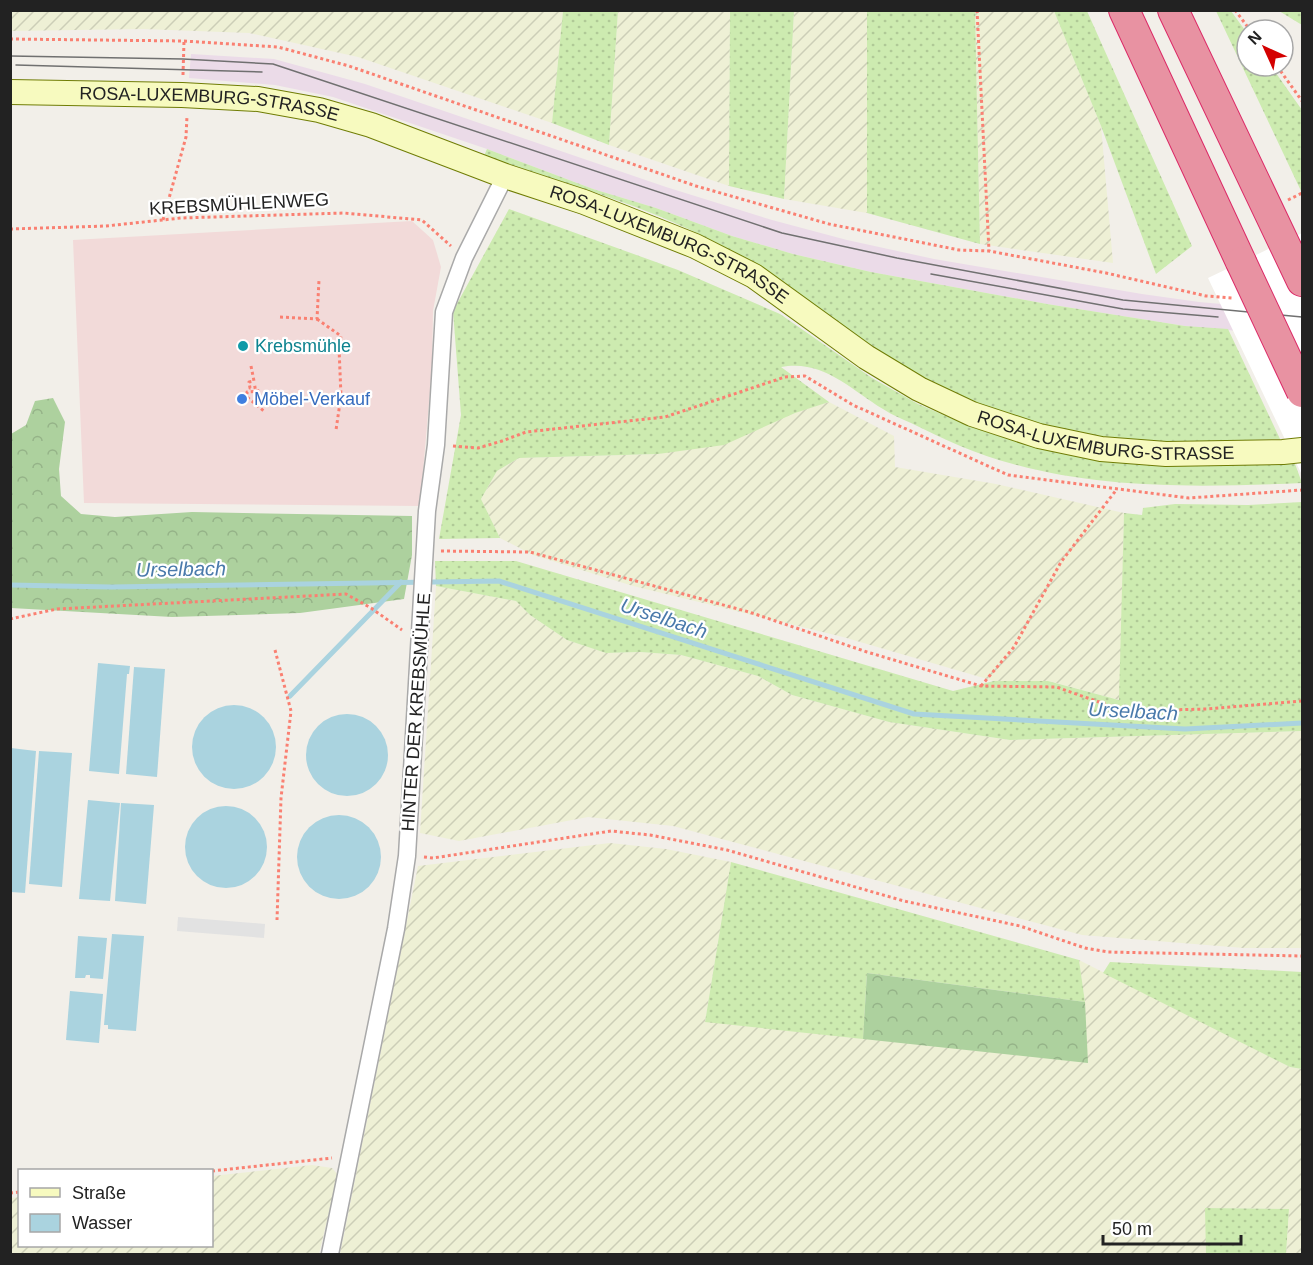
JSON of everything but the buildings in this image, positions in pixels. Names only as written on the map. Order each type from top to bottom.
[{"type":"highway","points":[[1124,10],[1302,392]]},
{"type":"highway","points":[[1173,10],[1302,281]]},
{"type":"main road","name":"ROSA-LUXEMBURG-STRASSE","points":[[10,92],[184,104],[258,99],[319,110],[371,125],[505,176],[584,202],[695,246],[754,276],[866,357],[919,389],[972,414],[1039,436],[1101,449],[1166,454],[1302,450]]},
{"type":"street","name":"HINTER DER KREBSMÜHLE","points":[[330,1254],[396,929],[407,856],[427,511],[436,445],[444,312],[454,279],[505,176]]},
{"type":"path","points":[[977,10],[988,251]]},
{"type":"path","points":[[10,39],[184,41],[278,47],[349,66],[696,186],[829,224],[959,250],[988,251],[1106,273],[1206,296]]},
{"type":"path","points":[[162,220],[186,137],[184,41]]},
{"type":"path","points":[[1286,78],[1302,101]]},
{"type":"path","name":"KREBSMÜHLENWEG","points":[[10,229],[106,226],[182,218],[344,213],[422,220],[456,251]]},
{"type":"path","points":[[317,319],[320,280]]},
{"type":"path","points":[[280,317],[317,319],[340,336],[341,396],[336,430]]},
{"type":"path","points":[[251,366],[254,381],[249,382],[250,388],[257,387],[258,391],[247,392],[247,397],[265,412]]},
{"type":"path","points":[[436,445],[478,448],[526,432],[665,417],[785,376],[805,376],[853,405],[1008,475],[1189,498],[1302,490]]},
{"type":"path","points":[[981,686],[1014,647],[1061,562],[1117,489]]},
{"type":"path","points":[[425,559],[530,552],[749,612],[867,652],[981,686],[1056,687],[1125,711],[1207,709],[1302,701]]},
{"type":"path","points":[[10,619],[57,609],[346,594],[371,608],[420,642]]},
{"type":"path","points":[[275,650],[291,711],[281,798],[277,920]]},
{"type":"path","points":[[407,856],[433,858],[611,831],[650,835],[727,850],[904,902],[1020,926],[1085,948],[1108,952],[1302,956]]},
{"type":"path","points":[[213,1171],[350,1156]]},
{"type":"shaded area","points":[[191,54],[274,59],[365,84],[666,187],[772,220],[847,240],[934,259],[1142,294],[1199,302],[1302,311],[1302,337],[1185,326],[1047,304],[871,272],[793,254],[593,189],[487,149],[333,97],[275,85],[189,78]]},
{"type":"shaded area","name":"Krebsmühle","points":[[412,221],[433,240],[441,267],[433,311],[432,368],[420,506],[84,503],[73,240]]},
{"type":"shaded area","points":[[178,917],[265,924],[264,938],[177,931]]},
{"type":"green space","points":[[10,11],[563,11],[552,123],[358,57],[249,33],[143,29],[11,31]]},
{"type":"green space","points":[[563,11],[618,11],[609,145],[552,123]]},
{"type":"green space","points":[[618,11],[730,11],[729,186],[609,145]]},
{"type":"green space","points":[[730,11],[794,11],[784,199],[729,186]]},
{"type":"green space","points":[[794,11],[867,11],[867,213],[784,199]]},
{"type":"green space","points":[[867,11],[975,11],[980,244],[867,213]]},
{"type":"green space","points":[[975,11],[1054,11],[1101,126],[1113,263],[980,244]]},
{"type":"green space","points":[[1054,11],[1087,11],[1192,246],[1156,274],[1101,126]]},
{"type":"green space","points":[[1216,11],[1231,11],[1236,18],[1235,51]]},
{"type":"green space","points":[[1279,11],[1302,11],[1302,25],[1295,21],[1295,18],[1290,18]]},
{"type":"green space","points":[[1248,78],[1279,78],[1302,110],[1301,191]]},
{"type":"green space","points":[[487,149],[593,189],[793,254],[871,272],[1047,304],[1185,326],[1228,329],[1280,439],[1185,442],[1121,439],[1057,428],[995,410],[935,385],[900,367],[764,270],[701,235],[609,197],[484,156]]},
{"type":"green space","points":[[509,209],[678,270],[780,314],[872,378],[918,404],[974,428],[1048,450],[1104,460],[1200,466],[1294,461],[1302,483],[1157,485],[1048,472],[1000,460],[961,446],[890,413],[823,372],[810,367],[796,366],[781,367],[829,402],[795,413],[724,445],[658,454],[519,458],[497,471],[481,499],[500,538],[439,539],[461,415],[453,311]]},
{"type":"green space","points":[[53,398],[65,422],[59,469],[61,496],[81,514],[115,517],[192,512],[412,516],[412,555],[404,599],[300,613],[172,617],[11,608],[11,434],[26,425],[35,401]]},
{"type":"green space","points":[[829,402],[894,436],[895,467],[996,484],[1124,513],[1120,700],[1048,681],[994,681],[843,637],[633,586],[533,555],[500,538],[481,499],[497,471],[519,458],[658,454]]},
{"type":"green space","points":[[1302,502],[1302,731],[1010,740],[889,722],[792,695],[758,676],[681,655],[640,652],[606,653],[567,640],[530,615],[516,601],[436,586],[435,561],[516,561],[953,691],[994,681],[1048,681],[1119,700],[1124,513],[1142,515],[1143,508],[1175,504],[1248,505]]},
{"type":"green space","points":[[436,586],[516,601],[530,615],[567,640],[606,653],[640,652],[681,655],[758,676],[792,695],[889,722],[1010,740],[1302,731],[1302,948],[1244,948],[1082,935],[673,826],[588,817],[459,841],[420,833]]},
{"type":"green space","points":[[610,843],[666,849],[731,862],[705,1022],[1085,1002],[1079,960],[1290,1067],[1302,1069],[1302,1254],[1286,1254],[1289,1209],[1206,1208],[1206,1254],[340,1254],[418,866]]},
{"type":"green space","points":[[731,862],[1079,960],[1085,1002],[867,973],[863,1039],[705,1022]]},
{"type":"green space","points":[[1110,962],[1302,972],[1302,1069],[1290,1067],[1103,973]]},
{"type":"green space","points":[[867,973],[1085,1002],[1088,1063],[863,1039]]},
{"type":"green space","points":[[312,1165],[332,1168],[338,1175],[319,1254],[11,1254],[10,1198],[18,1197],[18,1247],[213,1247],[213,1176]]},
{"type":"green space","points":[[1205,1208],[1289,1209],[1286,1254],[1206,1254]]},
{"type":"water","points":[[98,663],[130,666],[129,674],[127,674],[119,774],[89,771]]},
{"type":"water","points":[[134,667],[165,669],[157,777],[126,774]]},
{"type":"water","points":[[234,705],[250,708],[264,717],[273,731],[276,747],[273,763],[264,777],[250,786],[234,789],[218,786],[204,777],[195,763],[192,747],[195,731],[204,717],[218,708]]},
{"type":"water","points":[[339,714],[355,714],[370,721],[381,732],[388,747],[385,771],[376,784],[355,796],[339,796],[324,789],[313,778],[306,763],[306,747],[313,732],[324,721]]},
{"type":"water","points":[[11,748],[36,751],[25,893],[11,892]]},
{"type":"water","points":[[39,751],[72,753],[62,887],[29,884]]},
{"type":"water","points":[[88,800],[120,803],[110,901],[79,899]]},
{"type":"water","points":[[121,803],[154,805],[146,904],[115,901]]},
{"type":"water","points":[[218,806],[234,806],[249,813],[260,824],[267,839],[264,863],[255,876],[234,888],[218,888],[203,881],[192,870],[185,855],[185,839],[192,824],[203,813]]},
{"type":"water","points":[[339,815],[355,818],[374,834],[381,857],[378,873],[362,892],[339,899],[323,896],[304,880],[297,857],[300,841],[316,822]]},
{"type":"water","points":[[112,934],[144,936],[136,1031],[108,1029],[108,1025],[104,1025]]},
{"type":"water","points":[[78,936],[107,938],[103,979],[90,978],[90,975],[86,975],[85,978],[75,978]]},
{"type":"water","points":[[70,991],[103,994],[99,1043],[66,1040]]},
{"type":"pier","points":[[1302,233],[1302,475],[1208,278]]},
{"type":"waterway","name":"Urselbach","points":[[10,585],[111,587],[499,581],[914,714],[1185,729],[1302,723]]},
{"type":"waterway","points":[[290,696],[401,582]]},
{"type":"tram line","points":[[10,56],[183,59],[273,64],[782,233],[897,258],[1123,300],[1302,317]]},
{"type":"tram line","points":[[16,65],[262,72]]},
{"type":"tram line","points":[[931,274],[1123,309],[1218,317]]},
{"type":"place","name":"Krebsmühle","points":[[243,346]]},
{"type":"place","name":"Möbel-Verkauf","points":[[242,399]]}]
